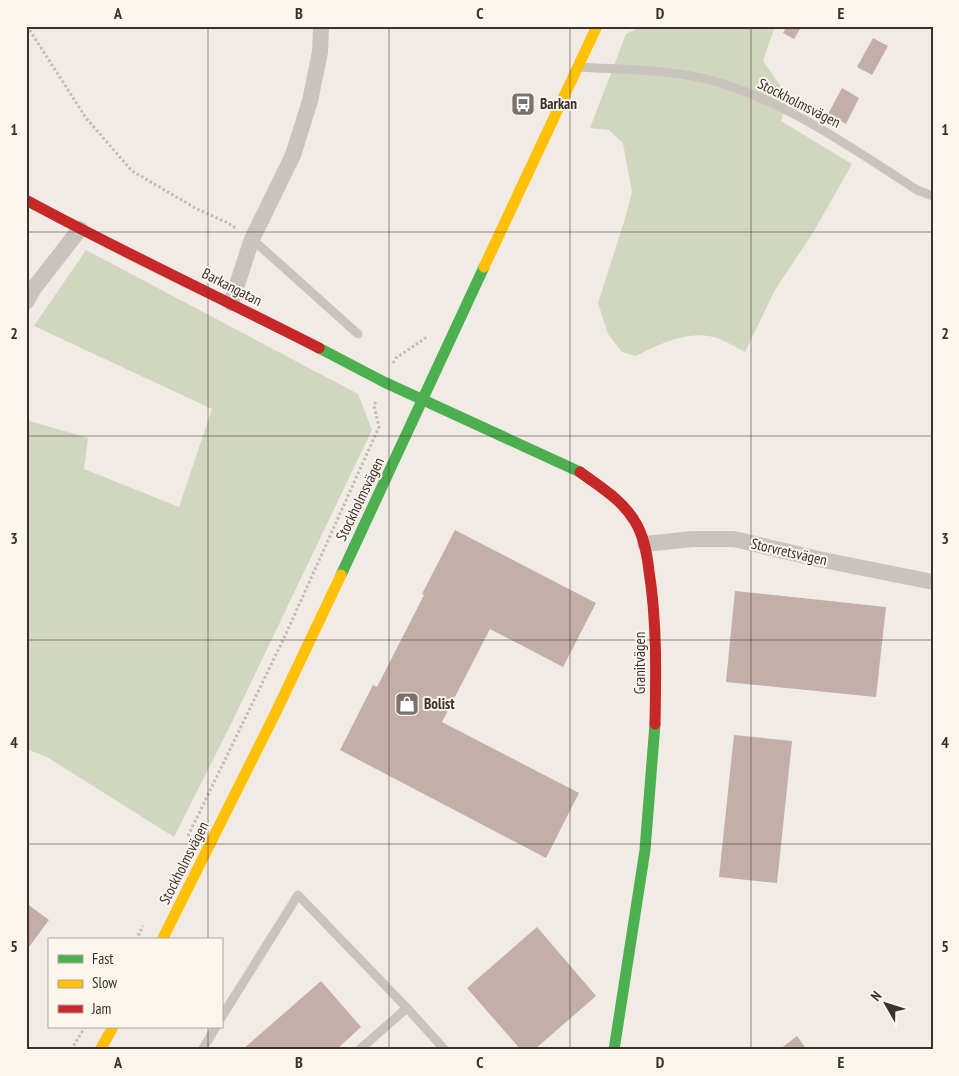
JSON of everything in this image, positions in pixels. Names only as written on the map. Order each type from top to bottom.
[{"type":"street","points":[[231,303],[252,239],[293,155],[310,101],[320,52],[321,26]]},
{"type":"street","name":"Stockholmsvägen","points":[[163,938],[225,817],[424,400],[598,26]]},
{"type":"street","name":"Barkangatan","points":[[26,200],[384,382],[424,400]]},
{"type":"street","points":[[29,291],[80,229]]},
{"type":"street","name":"Granitvägen","points":[[424,400],[584,475],[618,500],[635,521],[645,544],[653,595],[656,644],[655,728],[645,850],[614,1050]]},
{"type":"street","name":"Storvretsvägen","points":[[645,544],[692,539],[734,539],[818,559],[933,582]]},
{"type":"street","points":[[100,1050],[112,1028]]},
{"type":"lane","name":"Stockholmsvägen","points":[[578,67],[673,73],[717,82],[759,97],[814,124],[917,190],[933,196]]},
{"type":"lane","points":[[252,239],[358,334]]},
{"type":"lane","points":[[222,1016],[298,895],[445,1050]]},
{"type":"lane","points":[[359,1050],[407,1008]]},
{"type":"lane","points":[[202,1050],[215,1028]]},
{"type":"path","points":[[27,26],[86,118],[132,171],[197,210],[226,222],[252,239]]},
{"type":"path","points":[[188,837],[285,636],[379,427],[374,406],[384,382],[396,358],[430,334]]},
{"type":"path","points":[[137,938],[144,923]]},
{"type":"path","points":[[71,1050],[84,1028]]},
{"type":"green space","points":[[642,26],[654,26],[662,29],[669,26],[775,26],[763,61],[789,98],[781,121],[852,164],[814,231],[775,290],[745,352],[717,338],[696,335],[675,339],[636,356],[622,352],[608,334],[598,303],[632,192],[623,143],[609,130],[590,128],[626,34]]},
{"type":"green space","points":[[86,250],[358,394],[372,430],[233,720],[174,837],[47,757],[26,749],[26,420],[88,438],[84,469],[179,507],[212,409],[34,326]]},
{"type":"building","points":[[787,26],[794,26],[800,29],[794,39],[783,33]]},
{"type":"building","points":[[873,38],[888,46],[872,75],[857,67]]},
{"type":"building","points":[[842,88],[859,98],[846,124],[828,114]]},
{"type":"building","name":"Bolist","points":[[455,530],[596,603],[563,667],[490,629],[442,722],[579,793],[546,858],[340,750],[373,685],[377,687]]},
{"type":"building","points":[[735,591],[886,607],[876,697],[726,682]]},
{"type":"building","points":[[734,735],[792,741],[777,883],[719,877]]},
{"type":"building","points":[[26,903],[49,920],[26,951]]},
{"type":"building","points":[[537,927],[596,996],[534,1050],[521,1050],[467,988]]},
{"type":"building","points":[[321,981],[361,1027],[336,1050],[242,1050]]},
{"type":"building","points":[[797,1036],[807,1050],[779,1050]]},
{"type":"traffic: fast","points":[[341,575],[484,267]]},
{"type":"traffic: fast","points":[[319,348],[384,382],[580,472]]},
{"type":"traffic: fast","points":[[614,1050],[645,850],[655,724]]},
{"type":"traffic: slow","points":[[484,267],[597,26]]},
{"type":"traffic: slow","points":[[163,938],[275,714],[341,575]]},
{"type":"traffic: slow","points":[[100,1050],[112,1028]]},
{"type":"traffic: jam","points":[[26,200],[319,348]]},
{"type":"traffic: jam","points":[[580,472],[623,506],[634,520],[643,538],[652,590],[655,628],[655,724]]},
{"type":"place","name":"Barkan","points":[[523,104]]},
{"type":"place","name":"Bolist","points":[[407,704]]}]
